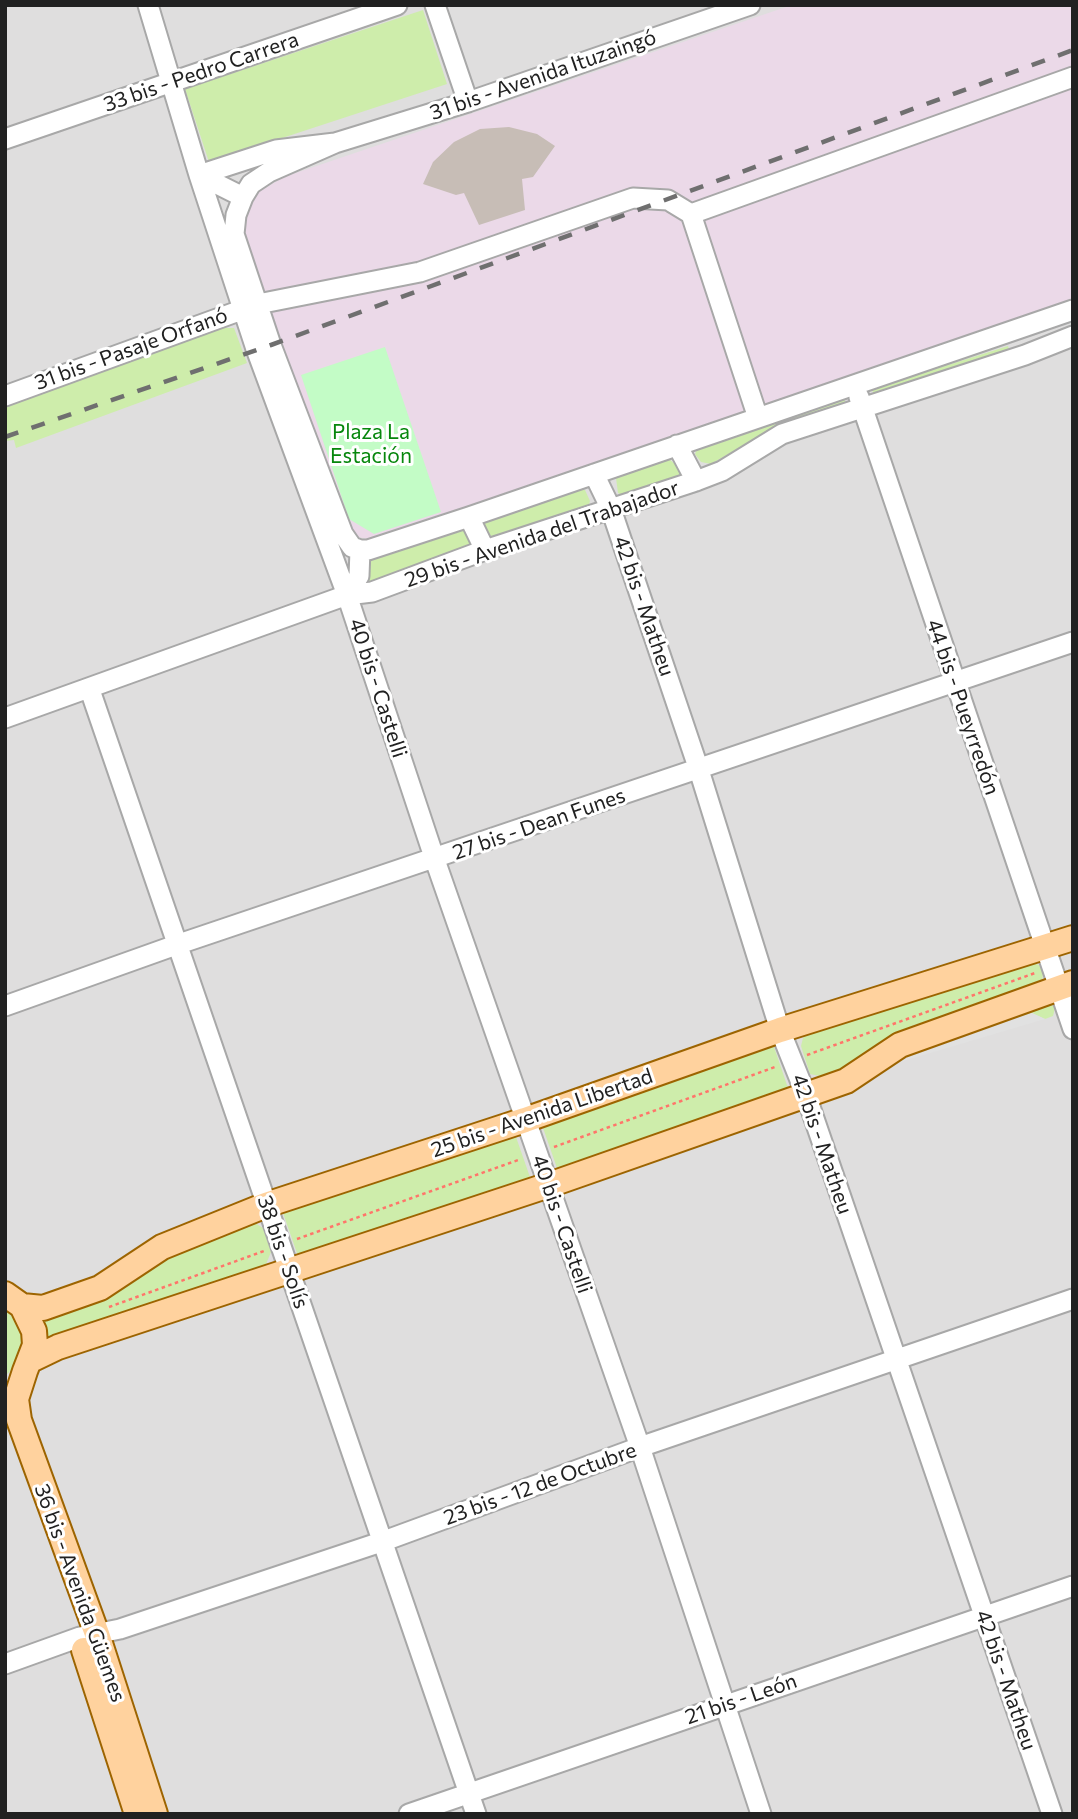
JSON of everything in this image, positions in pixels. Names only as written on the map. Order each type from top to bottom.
[{"type":"main road","name":"25 bis - Avenida Libertad","points":[[14,1300],[43,1308],[100,1288],[162,1247],[266,1205],[525,1120],[780,1030],[1073,938]]},
{"type":"main road","points":[[5,1387],[28,1365],[58,1347],[549,1185],[846,1081],[900,1045],[1066,986]]},
{"type":"main road","name":"36 bis - Avenida Güemes","points":[[14,1300],[34,1331],[28,1365],[16,1399],[19,1420],[88,1636],[137,1814]]},
{"type":"main road","name":"36 bis - Avenida Güemes","points":[[5,1429],[88,1636],[155,1814]]},
{"type":"street","name":"40 bis - Castelli","points":[[148,5],[200,175],[285,405],[435,860],[639,1447],[761,1814]]},
{"type":"street","name":"33 bis - Pedro Carrera","points":[[5,139],[397,5]]},
{"type":"street","points":[[435,5],[468,102]]},
{"type":"street","name":"31 bis - Avenida Ituzaingó","points":[[243,197],[251,184],[270,172],[335,142],[468,102],[725,9],[750,5]]},
{"type":"street","points":[[758,418],[691,214],[1073,77]]},
{"type":"street","name":"31 bis - Avenida Ituzaingó","points":[[200,175],[276,150],[335,142]]},
{"type":"street","points":[[200,175],[243,197]]},
{"type":"street","name":"40 bis - Castelli","points":[[243,197],[236,215],[234,234],[250,306]]},
{"type":"street","name":"31 bis - Pasaje Orfanó","points":[[5,396],[250,306],[420,272],[633,198],[668,200],[691,214]]},
{"type":"street","name":"29 bis - Avenida del Trabajador","points":[[360,550],[368,551],[1073,310]]},
{"type":"street","points":[[1017,331],[1025,355]]},
{"type":"street","name":"29 bis - Avenida del Trabajador","points":[[5,718],[90,690],[347,595],[372,592],[485,550],[696,481],[722,471],[782,434],[1025,355],[1073,335]]},
{"type":"street","name":"44 bis - Pueyrredón","points":[[856,385],[954,683],[1046,948],[1066,986],[1073,1029]]},
{"type":"street","name":"40 bis - Castelli","points":[[285,405],[342,534],[352,547],[360,550],[359,576],[347,595]]},
{"type":"street","points":[[677,445],[696,481]]},
{"type":"street","name":"42 bis - Matheu","points":[[594,474],[611,509],[699,770],[780,1030],[806,1095],[1052,1814]]},
{"type":"street","points":[[469,517],[485,550]]},
{"type":"street","name":"27 bis - Dean Funes","points":[[5,1006],[176,945],[435,860],[1073,642]]},
{"type":"street","name":"38 bis - Solís","points":[[90,690],[476,1814]]},
{"type":"street","name":"23 bis - 12 de Octubre","points":[[5,1664],[384,1541],[639,1447],[1073,1299]]},
{"type":"street","name":"21 bis - León","points":[[409,1814],[1073,1586]]},
{"type":"shaded area","points":[[5,5],[1073,5],[1073,1814],[5,1814]]},
{"type":"shaded area","points":[[792,5],[1073,5],[1073,301],[375,540],[358,537],[347,529],[247,249],[243,233],[244,222],[257,193],[284,177]]},
{"type":"shaded area","points":[[1032,1013],[1045,1019],[893,1064],[911,1050]]},
{"type":"green space","points":[[423,10],[447,84],[209,162],[185,89]]},
{"type":"green space","points":[[207,328],[234,328],[247,363],[16,448],[14,440],[5,441],[5,405]]},
{"type":"green space","points":[[1008,346],[1009,349],[873,393],[872,389]]},
{"type":"green space","name":"Plaza La Estación","points":[[385,347],[441,512],[374,534],[349,519],[301,375]]},
{"type":"green space","points":[[845,399],[845,403],[773,428],[711,464],[701,462],[695,454],[697,449]]},
{"type":"green space","points":[[669,459],[681,469],[679,476],[622,495],[618,493],[616,478]]},
{"type":"green space","points":[[582,489],[590,501],[588,507],[493,539],[484,526],[485,522]]},
{"type":"green space","points":[[462,529],[472,540],[471,547],[368,583],[369,560]]},
{"type":"green space","points":[[1033,963],[1039,965],[1043,973],[1042,982],[943,1019],[914,1025],[843,1071],[824,1077],[810,1074],[801,1046],[803,1038],[810,1031]]},
{"type":"green space","points":[[1051,1004],[1055,1008],[1053,1016],[1045,1019],[1032,1013],[911,1050]]},
{"type":"green space","points":[[773,1044],[788,1088],[557,1168],[542,1125]]},
{"type":"green space","points":[[516,1137],[531,1180],[298,1256],[283,1213]]},
{"type":"green space","points":[[246,1222],[263,1228],[271,1252],[264,1269],[56,1339],[47,1338],[40,1322],[44,1315],[173,1252]]},
{"type":"green space","points":[[5,1308],[21,1329],[24,1342],[15,1367],[5,1376]]},
{"type":"building","points":[[509,127],[537,134],[555,146],[533,177],[522,179],[525,210],[479,225],[464,193],[456,195],[423,184],[433,162],[454,142],[480,129]]},
{"type":"railway","points":[[5,437],[271,345],[1073,50]]}]
